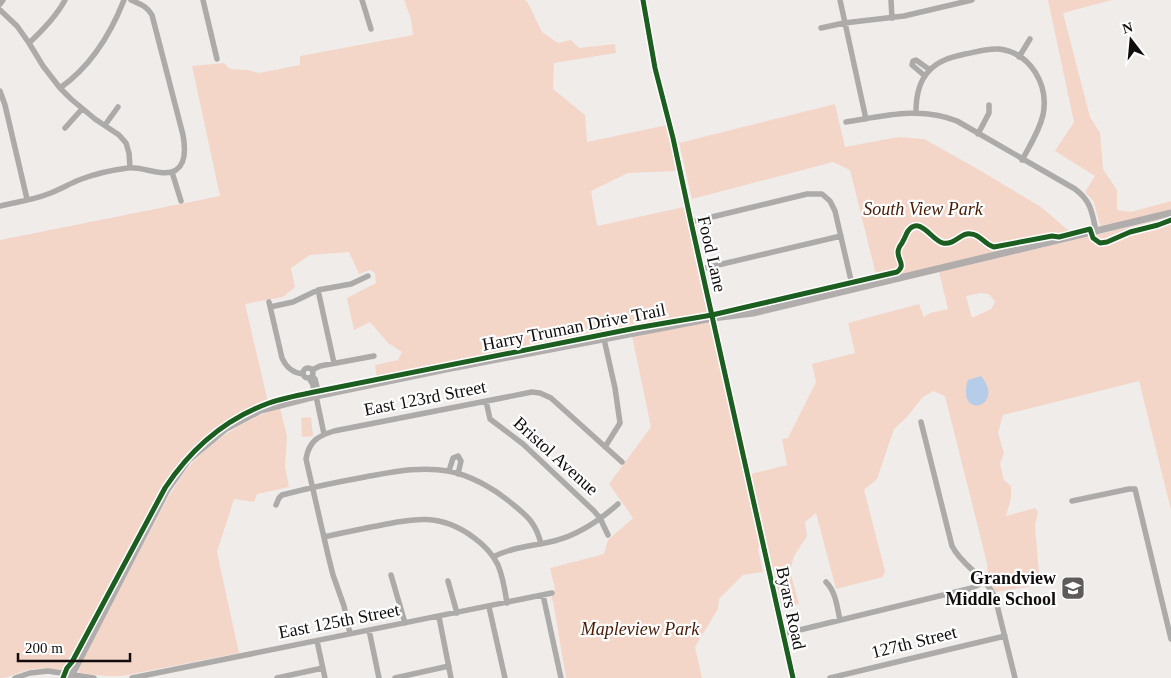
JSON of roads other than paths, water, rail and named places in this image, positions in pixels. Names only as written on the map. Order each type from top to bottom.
[{"type":"main road","points":[[71,677],[167,490],[188,460],[225,430],[261,410],[317,396],[455,367],[713,318],[753,313],[1171,213]]},
{"type":"street","points":[[0,4],[3,0]]},
{"type":"street","points":[[29,43],[56,16],[65,0]]},
{"type":"street","points":[[60,88],[79,72],[99,48],[124,0]]},
{"type":"street","points":[[0,206],[46,195],[87,177],[130,167],[169,173],[182,165],[185,145],[183,135],[152,15],[145,6],[131,0]]},
{"type":"street","points":[[203,0],[217,59]]},
{"type":"street","points":[[362,0],[371,29]]},
{"type":"street","name":"Food Lane","points":[[643,0],[655,68],[673,138],[763,543]]},
{"type":"street","points":[[840,0],[866,119]]},
{"type":"street","points":[[891,0],[892,18]]},
{"type":"street","points":[[821,28],[844,23],[892,18],[968,0]]},
{"type":"street","points":[[0,10],[17,26],[60,88],[95,119],[119,135],[126,143],[130,167]]},
{"type":"street","points":[[1020,57],[1030,38]]},
{"type":"street","points":[[916,112],[918,94],[925,76],[944,60],[989,50],[998,49],[1009,52],[1020,57],[1030,65],[1037,75],[1044,98],[1039,128],[1022,160]]},
{"type":"street","points":[[925,76],[912,66],[913,62],[916,60],[930,70]]},
{"type":"street","points":[[0,91],[27,200]]},
{"type":"street","points":[[978,134],[989,113],[989,105]]},
{"type":"street","points":[[105,125],[118,107]]},
{"type":"street","points":[[65,128],[82,108]]},
{"type":"street","points":[[846,122],[916,112],[946,117],[1075,189],[1090,205],[1096,231]]},
{"type":"street","points":[[172,172],[181,201]]},
{"type":"street","points":[[691,222],[807,194],[826,196],[835,211],[853,289]]},
{"type":"street","points":[[701,269],[841,236]]},
{"type":"street","points":[[368,276],[351,284],[318,290],[293,302],[270,304],[282,358],[286,366],[294,372],[303,374],[306,378],[320,366],[374,356]]},
{"type":"street","points":[[318,290],[334,363]]},
{"type":"street","points":[[604,339],[615,388],[620,423],[605,447],[622,462]]},
{"type":"street","points":[[303,374],[303,371],[309,368],[311,375],[315,379],[324,434],[314,440],[306,458],[333,575],[344,606],[350,634]]},
{"type":"street","name":"East 123rd Street","points":[[324,434],[532,392],[551,398],[605,447]]},
{"type":"street","name":"Bristol Avenue","points":[[486,401],[490,419],[523,444],[594,510],[608,534]]},
{"type":"street","points":[[921,422],[952,546],[960,559],[991,589],[995,597],[1015,678]]},
{"type":"street","points":[[449,471],[453,458],[458,456],[461,460],[458,474]]},
{"type":"street","points":[[276,505],[282,495],[313,487],[406,470],[430,469],[449,471],[489,488],[504,497],[527,516],[536,528],[541,544]]},
{"type":"street","points":[[1072,501],[1135,489],[1171,639]]},
{"type":"street","points":[[493,557],[511,549],[541,544],[570,536],[591,525],[618,504]]},
{"type":"street","points":[[324,537],[408,519],[429,519],[448,523],[465,531],[480,542],[493,557],[502,576],[507,603]]},
{"type":"street","name":"Byars Road","points":[[763,543],[793,678]]},
{"type":"street","points":[[391,574],[405,623]]},
{"type":"street","points":[[448,581],[457,613]]},
{"type":"street","points":[[783,634],[972,588],[982,581]]},
{"type":"street","points":[[826,582],[834,593],[840,620]]},
{"type":"street","name":"East 125th Street","points":[[132,678],[552,593]]},
{"type":"street","points":[[543,595],[561,678]]},
{"type":"street","points":[[489,607],[505,678]]},
{"type":"street","points":[[439,617],[451,678]]},
{"type":"street","points":[[369,630],[379,678]]},
{"type":"street","name":"127th Street","points":[[830,678],[1005,636]]},
{"type":"street","points":[[317,641],[325,678]]},
{"type":"street","points":[[395,678],[449,666]]},
{"type":"street","points":[[277,678],[323,668]]},
{"type":"street","points":[[15,678],[48,671],[71,677],[94,678]]},
{"type":"water","points":[[981,376],[987,387],[988,395],[985,402],[973,405],[968,401],[966,393],[968,380]]},
{"type":"place","name":"Grandview Middle School","points":[[1073,588]]},
{"type":"park label","name":"South View Park","points":[[923,209]]},
{"type":"park label","name":"Mapleview Park","points":[[640,629]]}]
